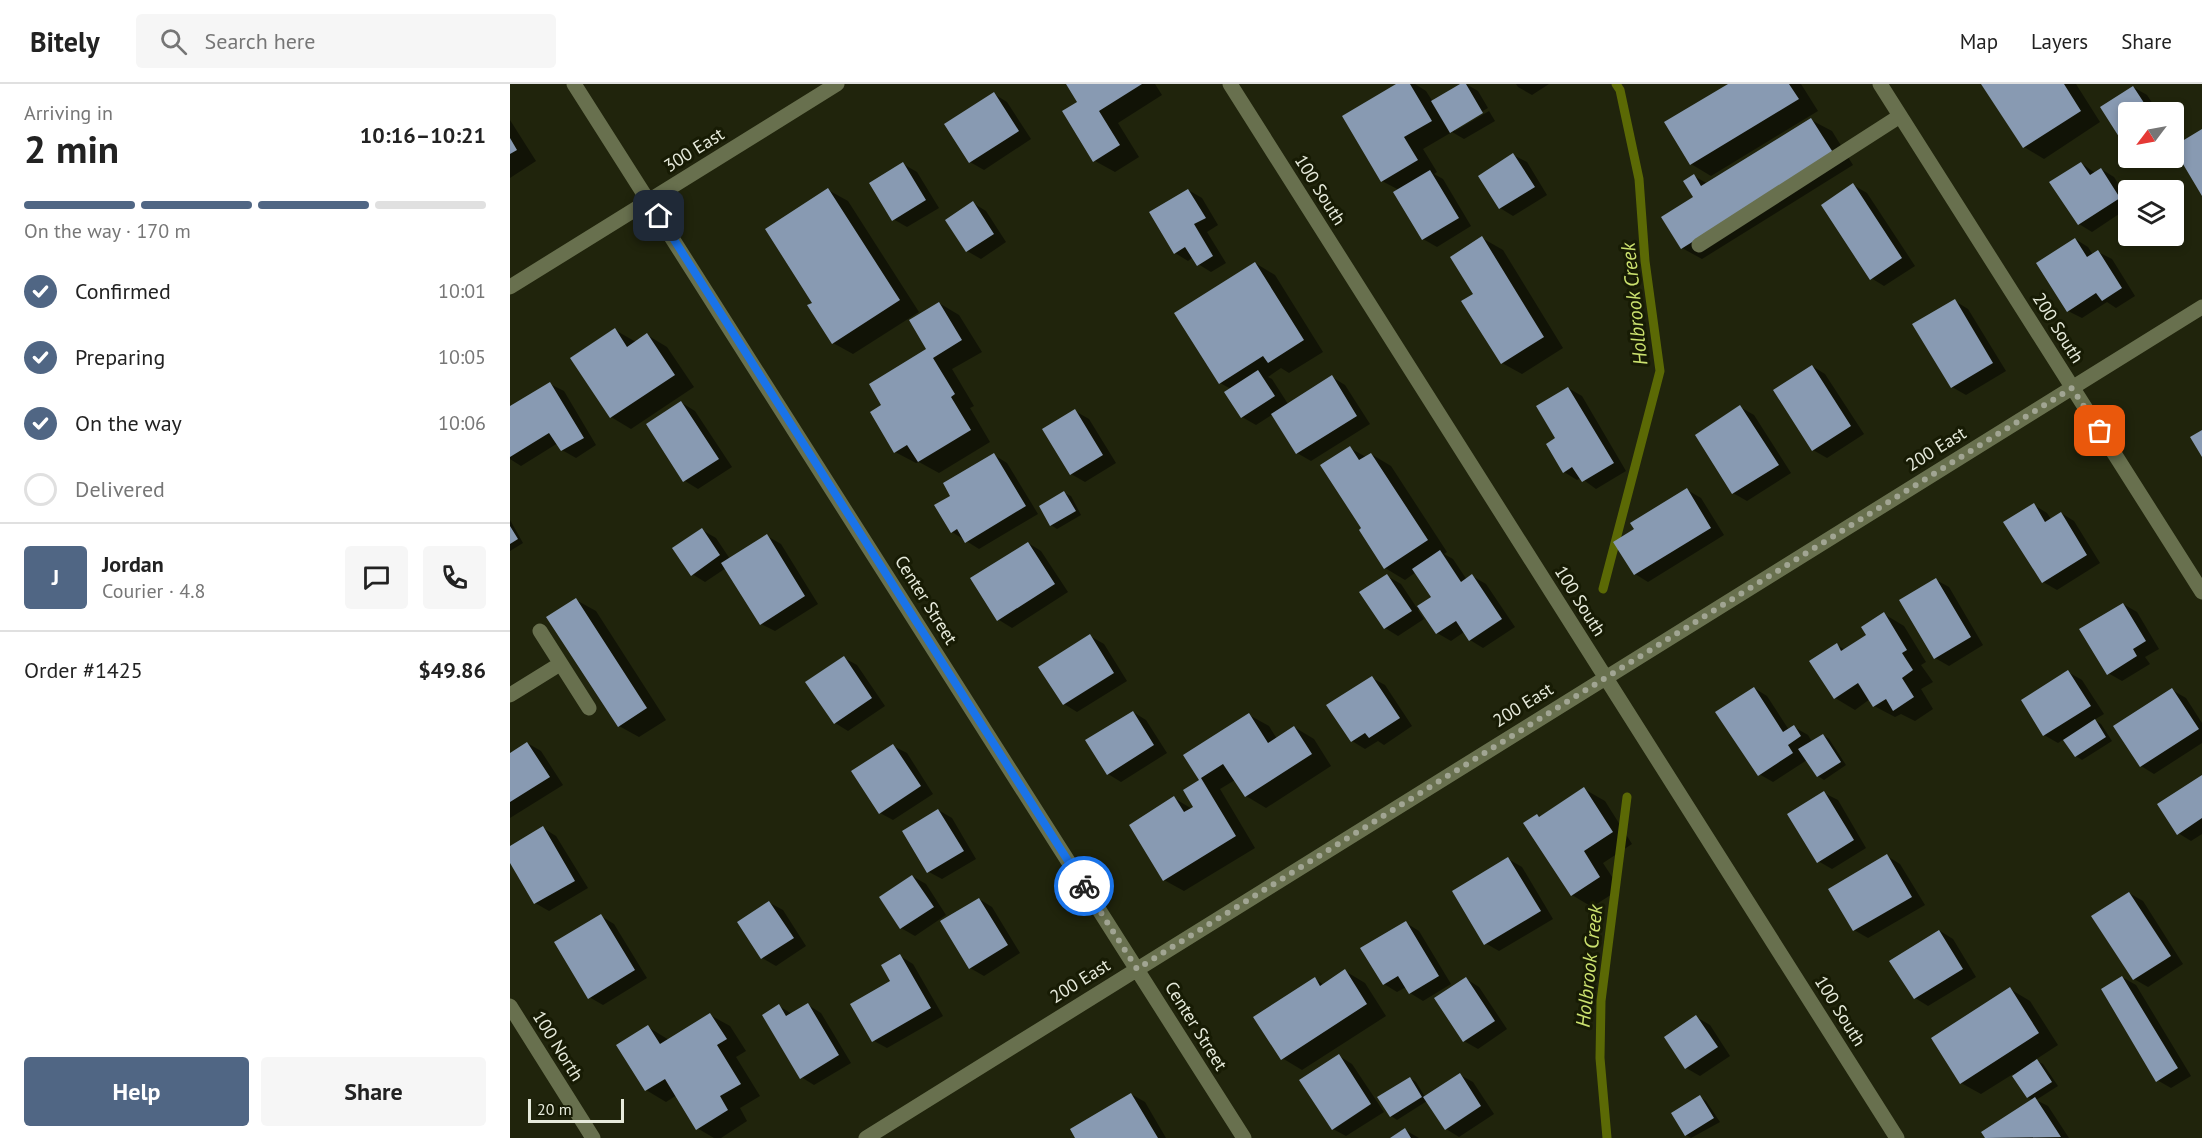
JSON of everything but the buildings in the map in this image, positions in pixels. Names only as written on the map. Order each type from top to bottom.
[{"type":"street","name":"Center Street","points":[[574,84],[1244,1138]]},
{"type":"street","name":"300 East","points":[[510,287],[837,84]]},
{"type":"street","name":"100 South","points":[[1230,84],[1897,1138]]},
{"type":"street","name":"200 South","points":[[1880,84],[2202,592]]},
{"type":"street","points":[[1699,245],[1900,116]]},
{"type":"street","name":"200 East","points":[[866,1138],[2202,307]]},
{"type":"street","points":[[540,631],[589,708]]},
{"type":"street","points":[[510,695],[560,664]]},
{"type":"street","name":"100 North","points":[[510,1006],[593,1138]]},
{"type":"waterway","name":"Holbrook Creek","points":[[1603,589],[1660,371],[1645,261],[1639,179],[1620,90],[1616,84]]},
{"type":"waterway","name":"Holbrook Creek","points":[[1607,1138],[1600,1058],[1601,1001],[1627,797]]},
{"type":"way so far","points":[[1084,886],[1137,969],[2072,388],[2100,431]]},
{"type":"route","points":[[659,216],[1084,886]]}]
